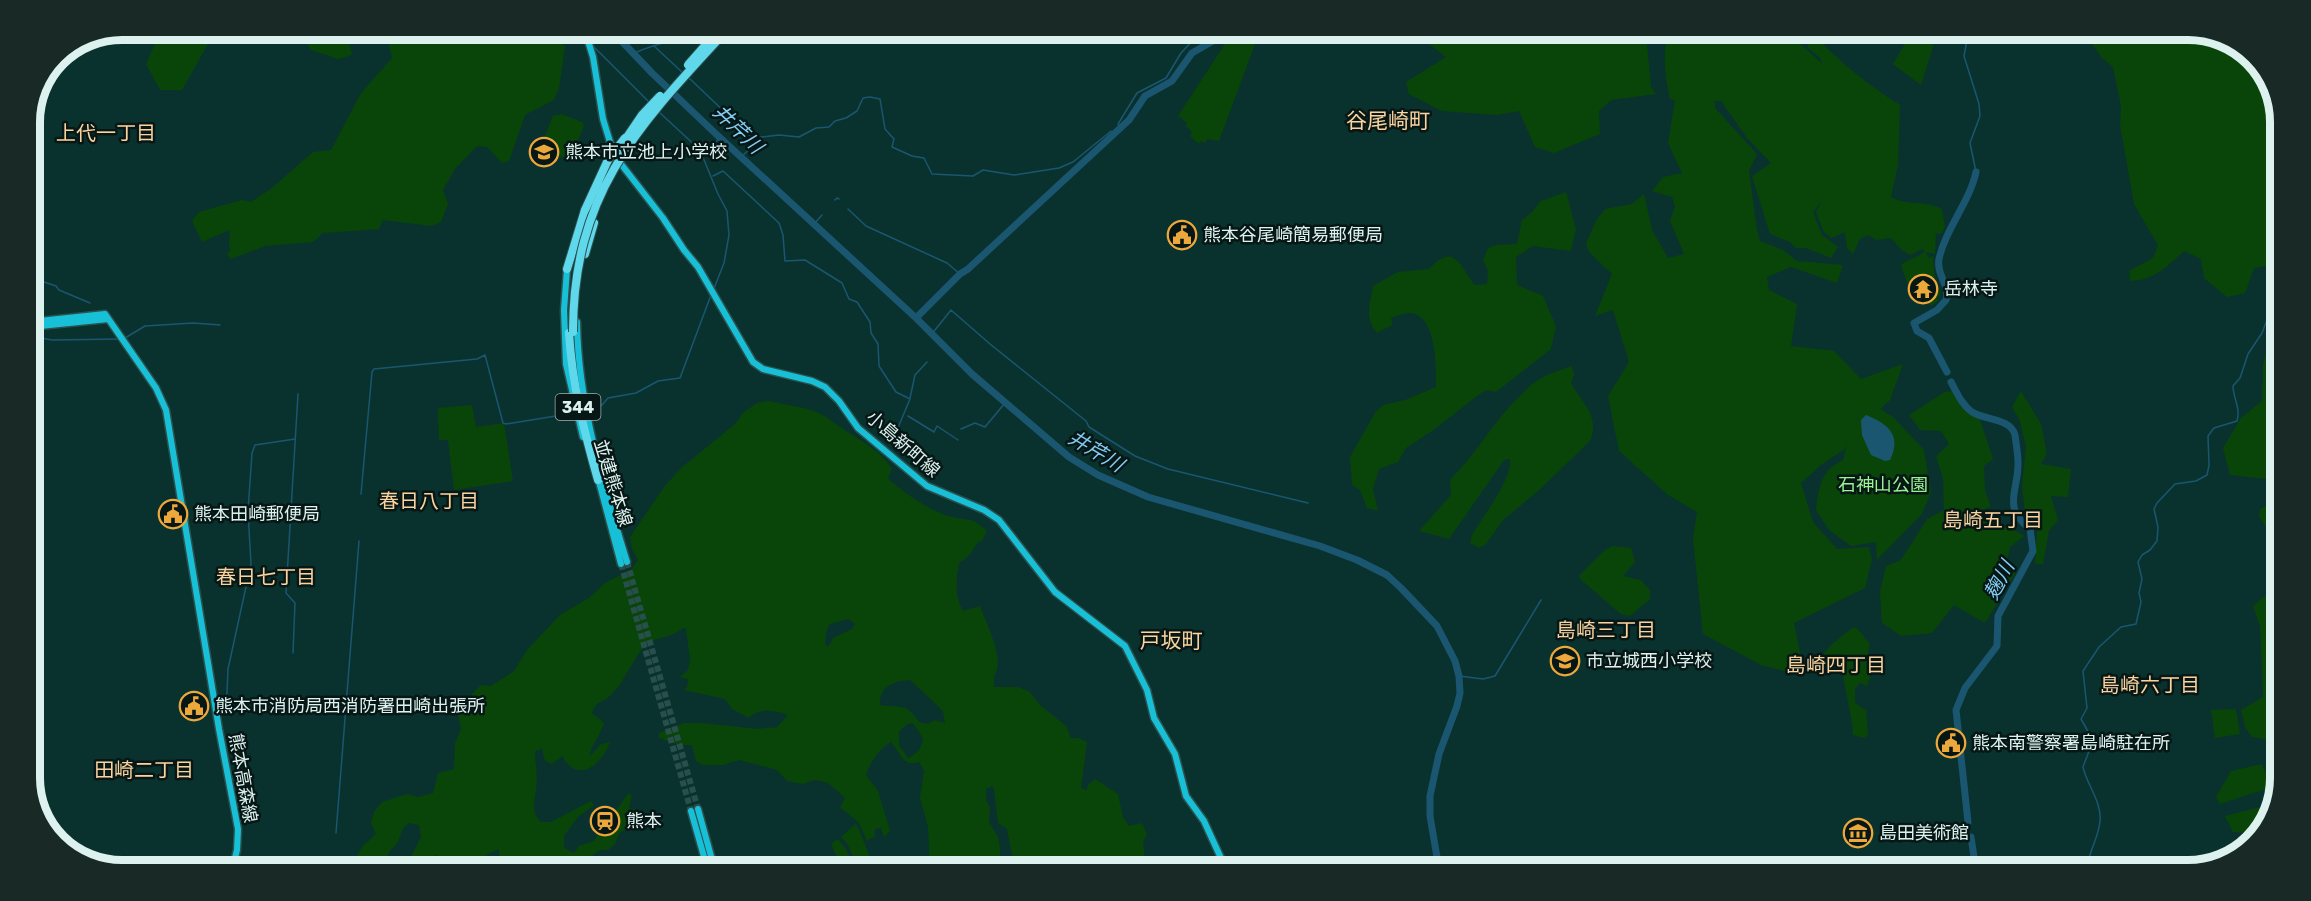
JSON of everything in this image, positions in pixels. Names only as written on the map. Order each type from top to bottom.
[{"type":"highway","name":"344","points":[[598,480],[580,418],[571,368],[571,332],[576,278],[588,228],[605,183],[634,131],[711,40]]},
{"type":"highway","name":"344","points":[[634,131],[719,40]]},
{"type":"highway","points":[[567,269],[585,210],[608,160],[634,131]]},
{"type":"highway","points":[[582,268],[595,221],[634,131]]},
{"type":"highway","name":"344","points":[[571,332],[578,390],[593,443]]},
{"type":"main road","name":"小島新町線","points":[[588,40],[593,57],[603,119],[614,155],[698,267],[753,362],[763,369],[812,381],[825,387],[866,435],[927,486],[984,510],[999,520],[1055,592],[1125,646],[1147,690],[1154,717],[1175,754],[1186,796],[1204,821],[1222,860]]},
{"type":"main road","name":"並建熊本線","points":[[567,269],[564,310],[566,364],[579,426],[624,563],[593,443],[583,386],[577,334],[578,289],[582,268]]},
{"type":"main road","points":[[40,321],[106,317]]},
{"type":"main road","points":[[40,326],[106,317]]},
{"type":"main road","name":"熊本高森線","points":[[106,317],[156,388],[169,420],[219,729],[238,829],[234,860]]},
{"type":"main road","points":[[706,860],[695,810],[712,860]]},
{"type":"green space","points":[[157,40],[210,40],[182,90],[160,90],[146,64]]},
{"type":"green space","points":[[305,40],[349,40],[352,55],[338,59],[311,50]]},
{"type":"green space","points":[[388,40],[557,40],[565,46],[559,88],[554,100],[525,115],[509,161],[502,163],[487,147],[477,146],[455,169],[443,190],[448,204],[441,222],[431,226],[383,220],[379,229],[323,233],[313,242],[265,246],[231,259],[227,254],[231,249],[229,248],[230,230],[202,242],[192,221],[199,212],[242,200],[251,202],[272,188],[313,152],[331,150],[361,93],[392,58]]},
{"type":"green space","points":[[1227,40],[1247,40],[1255,44],[1219,141],[1207,139],[1205,143],[1201,141],[1199,144],[1190,136],[1192,132],[1186,126],[1187,123],[1178,116]]},
{"type":"green space","points":[[1427,40],[1647,40],[1651,87],[1656,94],[1611,100],[1599,111],[1600,134],[1554,153],[1535,147],[1519,111],[1497,115],[1442,111],[1409,94],[1406,82],[1446,57],[1426,42]]},
{"type":"green space","name":"石神山公園","points":[[1667,40],[1684,40],[1688,45],[1693,40],[1792,40],[1802,45],[1822,64],[1820,58],[1807,47],[1812,40],[1819,40],[1855,73],[1900,105],[1898,165],[1891,197],[1942,209],[1945,227],[1941,234],[1936,233],[1935,254],[1926,252],[1928,258],[1933,256],[1935,281],[1941,293],[1937,298],[1938,301],[1931,306],[1928,301],[1933,297],[1925,283],[1913,291],[1901,265],[1925,251],[1922,249],[1910,255],[1891,238],[1876,240],[1868,235],[1860,239],[1853,254],[1847,248],[1845,232],[1831,238],[1824,232],[1816,212],[1822,201],[1813,212],[1822,235],[1838,247],[1831,258],[1806,248],[1796,248],[1790,242],[1770,234],[1752,176],[1771,163],[1747,138],[1721,101],[1715,101],[1715,108],[1757,154],[1749,171],[1760,241],[1783,250],[1797,261],[1843,265],[1837,283],[1791,267],[1767,277],[1769,290],[1797,304],[1791,346],[1834,351],[1861,379],[1903,364],[1890,400],[1880,409],[1893,417],[1924,450],[1931,492],[1922,514],[1877,560],[1876,542],[1851,546],[1829,530],[1816,510],[1822,481],[1829,469],[1843,460],[1848,440],[1845,449],[1821,465],[1801,483],[1813,522],[1837,549],[1869,547],[1872,560],[1865,588],[1794,623],[1801,657],[1789,672],[1761,665],[1703,634],[1693,539],[1697,512],[1668,495],[1619,451],[1608,396],[1629,362],[1613,310],[1595,316],[1612,274],[1589,252],[1586,243],[1597,219],[1605,209],[1632,204],[1644,194],[1652,230],[1668,258],[1684,254],[1670,221],[1675,206],[1672,197],[1652,191],[1663,177],[1682,173],[1668,143],[1675,100],[1670,99],[1665,50]]},
{"type":"green space","points":[[1907,40],[1935,40],[1921,85],[1893,64]]},
{"type":"green space","points":[[2188,40],[2204,42],[2225,49],[2238,57],[2254,73],[2266,96],[2270,117],[2270,268],[2265,266],[2254,268],[2245,293],[2227,297],[2204,278],[2201,259],[2184,251],[2153,275],[2130,281],[2129,271],[2153,258],[2158,245],[2134,204],[2120,125],[2121,106],[2113,67],[2102,58],[2092,44],[2072,41]]},
{"type":"green space","points":[[561,114],[582,122],[584,126],[571,156],[565,158],[542,150],[542,143],[553,116]]},
{"type":"green space","points":[[1566,192],[1576,229],[1571,251],[1533,246],[1516,257],[1517,285],[1543,296],[1556,326],[1551,349],[1496,392],[1487,390],[1481,393],[1406,448],[1398,462],[1379,469],[1373,489],[1378,511],[1367,508],[1360,490],[1352,485],[1350,457],[1376,411],[1384,405],[1405,400],[1436,387],[1433,343],[1425,323],[1419,316],[1405,314],[1391,318],[1392,325],[1377,333],[1369,316],[1373,286],[1398,272],[1429,269],[1445,257],[1455,259],[1475,285],[1487,284],[1488,271],[1483,260],[1488,248],[1496,245],[1517,244],[1522,220],[1541,201]]},
{"type":"green space","points":[[2270,337],[2270,479],[2230,475],[2223,448],[2241,418],[2262,401],[2263,365]]},
{"type":"green space","points":[[1572,366],[1574,375],[1571,383],[1588,410],[1593,424],[1590,441],[1538,491],[1503,520],[1486,544],[1479,548],[1470,543],[1472,535],[1502,487],[1510,459],[1504,460],[1449,539],[1419,531],[1451,495],[1450,480],[1513,402],[1538,380]]},
{"type":"green space","points":[[1954,390],[1978,414],[1993,459],[1984,466],[1985,490],[1991,507],[1981,510],[1987,522],[2010,527],[2024,536],[2010,547],[2006,565],[2018,569],[1985,623],[1954,605],[1932,633],[1901,636],[1882,623],[1880,592],[1886,566],[1901,560],[1927,519],[1944,510],[1943,479],[1936,456],[1949,444],[1941,431],[1920,430],[1909,415],[1943,393]]},
{"type":"green space","points":[[2021,391],[2041,424],[2047,454],[2041,464],[2071,469],[2068,497],[2051,496],[2058,520],[2049,531],[2043,564],[2035,564],[2037,531],[2025,514],[2022,485],[2026,446],[2020,421],[2012,407]]},
{"type":"green space","points":[[769,401],[809,409],[823,415],[883,457],[892,469],[888,478],[909,495],[945,515],[974,521],[987,531],[982,541],[978,542],[970,554],[959,563],[957,587],[958,599],[963,611],[980,606],[990,631],[998,661],[994,687],[1018,687],[1030,692],[1041,706],[1066,726],[1071,738],[1079,738],[1087,742],[1081,788],[1087,790],[1088,785],[1095,779],[1118,794],[1123,817],[1129,826],[1142,823],[1147,834],[1143,842],[1145,860],[1017,860],[1012,855],[1007,829],[998,823],[992,786],[986,789],[986,800],[990,808],[989,822],[998,837],[999,860],[930,860],[928,827],[920,798],[924,771],[919,762],[905,761],[891,742],[876,756],[866,775],[878,791],[890,831],[884,837],[881,828],[875,829],[875,836],[867,841],[859,823],[840,807],[845,798],[828,783],[815,780],[803,784],[787,781],[777,770],[739,760],[723,765],[702,765],[696,761],[692,745],[680,745],[659,738],[659,733],[684,723],[758,729],[777,727],[788,715],[763,711],[749,718],[732,709],[725,699],[684,690],[688,679],[680,677],[688,670],[690,660],[686,629],[683,628],[674,634],[648,643],[617,688],[594,709],[592,713],[604,723],[591,749],[590,756],[601,744],[610,742],[595,764],[582,770],[575,769],[562,756],[552,764],[545,761],[542,749],[535,751],[537,781],[534,808],[541,822],[551,822],[591,801],[594,805],[578,817],[564,836],[564,848],[574,853],[579,846],[594,841],[598,835],[594,826],[613,815],[628,794],[632,795],[629,807],[642,810],[642,819],[619,833],[615,844],[608,850],[600,850],[591,860],[500,860],[499,849],[489,853],[482,860],[439,860],[439,856],[435,855],[433,860],[410,860],[421,837],[419,825],[409,823],[403,828],[398,842],[385,860],[354,860],[363,846],[376,834],[371,823],[374,812],[382,802],[407,794],[418,797],[433,793],[438,773],[454,769],[455,743],[461,729],[458,714],[463,703],[481,685],[491,686],[513,672],[528,649],[560,615],[589,598],[605,583],[631,570],[638,560],[632,549],[630,537],[664,487],[681,468],[734,425],[744,412],[757,403]],"holes":[[[849,619],[855,624],[852,629],[833,638],[828,647],[825,644],[830,624]],[[910,680],[939,707],[943,712],[945,723],[935,720],[927,724],[919,722],[906,709],[880,705],[885,689],[893,683]],[[913,723],[923,738],[922,745],[914,755],[908,758],[899,745],[899,732],[907,724]]]},
{"type":"green space","points":[[472,405],[476,427],[504,423],[513,481],[454,490],[448,440],[439,440],[438,408]]},
{"type":"green space","points":[[2270,503],[2270,527],[2266,527],[2259,516],[2260,509]]},
{"type":"green space","points":[[1613,546],[1631,548],[1635,562],[1623,576],[1641,580],[1650,590],[1650,599],[1630,616],[1621,614],[1579,576],[1605,550]]},
{"type":"green space","points":[[2270,592],[2270,742],[2252,737],[2245,727],[2241,710],[2263,697],[2260,626],[2253,606]]},
{"type":"green space","points":[[1856,627],[1870,644],[1868,653],[1875,663],[1867,686],[1860,683],[1855,689],[1855,703],[1866,710],[1868,735],[1864,738],[1853,735],[1843,675],[1819,671],[1821,658],[1829,647]]},
{"type":"green space","points":[[2236,709],[2240,734],[2215,738],[2211,710]]},
{"type":"green space","points":[[2262,764],[2266,774],[2270,774],[2269,792],[2263,790],[2220,804],[2216,797],[2231,771]]},
{"type":"green space","points":[[2266,805],[2260,820],[2249,833],[2233,832],[2225,816]]},
{"type":"green space","points":[[855,824],[871,860],[854,860],[847,843],[841,837]]},
{"type":"green space","points":[[838,839],[851,860],[833,860],[837,858],[831,844]]},
{"type":"water","points":[[1866,415],[1881,422],[1891,432],[1894,444],[1890,460],[1885,461],[1871,455],[1862,435],[1861,420]]},
{"type":"waterway","name":"井芹川","points":[[621,40],[716,134],[916,318],[972,374],[1069,457],[1098,475],[1148,497],[1320,546],[1357,560],[1387,575],[1401,588],[1437,626],[1455,661],[1459,676],[1460,693],[1457,706],[1439,754],[1430,796],[1430,816],[1437,860]]},
{"type":"waterway","points":[[633,54],[672,40]]},
{"type":"waterway","points":[[1120,128],[1118,124],[1137,93],[1166,78],[1181,53],[1193,40]]},
{"type":"waterway","points":[[916,318],[960,274],[1129,120],[1145,96],[1172,81],[1192,53],[1214,40]]},
{"type":"waterway","points":[[1967,40],[1964,56],[1979,104],[1980,116],[1970,143],[1976,172]]},
{"type":"waterway","points":[[593,46],[649,102]]},
{"type":"waterway","points":[[654,46],[684,74]]},
{"type":"waterway","points":[[688,77],[752,138],[779,135],[799,137],[816,128],[829,127],[835,121],[846,118],[857,111],[863,98],[880,99],[885,129],[894,139],[892,147],[912,156],[924,158],[932,174],[973,176],[983,170],[1014,175],[1059,168],[1073,162],[1111,131],[1114,134]]},
{"type":"waterway","points":[[659,112],[700,150],[727,211],[729,235],[724,263],[713,291]]},
{"type":"waterway","points":[[711,148],[720,137]]},
{"type":"waterway","points":[[757,142],[762,138]]},
{"type":"waterway","points":[[741,157],[752,147]]},
{"type":"waterway","points":[[713,176],[723,171],[779,223],[783,235],[785,261],[805,260],[842,283],[849,299],[857,302],[870,322],[871,333],[878,344],[879,366],[896,392],[910,399],[892,442]]},
{"type":"waterway","name":"麹川","points":[[1947,372],[1929,338],[1917,331],[1914,323],[1937,310],[1946,300],[1947,294],[1939,270],[1939,259],[1946,237],[1969,194],[1976,172]]},
{"type":"waterway","points":[[835,200],[839,199]]},
{"type":"waterway","points":[[848,209],[866,226],[947,263],[960,274]]},
{"type":"waterway","points":[[814,224],[822,215]]},
{"type":"waterway","points":[[40,220],[43,225],[40,237]]},
{"type":"waterway","points":[[40,278],[59,290],[90,303]]},
{"type":"waterway","points":[[591,408],[602,405],[608,398],[636,393],[658,381],[680,378],[711,295]]},
{"type":"waterway","points":[[931,335],[951,310],[1086,421],[1089,427],[1135,456],[1168,469],[1308,503]]},
{"type":"waterway","points":[[2089,860],[2099,827],[2100,814],[2083,767],[2091,743],[2081,719],[2087,708],[2083,671],[2099,647],[2121,627],[2136,624],[2141,602],[2139,593],[2142,579],[2138,562],[2157,541],[2158,527],[2154,509],[2175,484],[2196,481],[2207,475],[2208,436],[2214,428],[2237,421],[2238,412],[2233,386],[2240,378],[2248,354],[2262,333],[2270,312]]},
{"type":"waterway","points":[[125,338],[145,326],[193,323],[220,325]]},
{"type":"waterway","points":[[40,338],[52,340],[120,339]]},
{"type":"waterway","points":[[361,494],[374,369],[477,359],[485,355],[503,423],[562,415]]},
{"type":"waterway","points":[[910,398],[915,375],[927,362]]},
{"type":"waterway","name":"麹川","points":[[1951,382],[1968,409],[1977,415],[2003,422],[2012,429],[2015,435],[2018,472],[2014,506],[2021,521],[2030,529],[2033,551],[1998,616],[1997,646],[1965,688],[1956,710],[1968,822]]},
{"type":"waterway","points":[[293,653],[295,603],[286,593],[298,394]]},
{"type":"waterway","points":[[961,429],[975,423],[985,427],[1005,403]]},
{"type":"waterway","points":[[908,416],[934,432],[937,426],[958,440]]},
{"type":"waterway","points":[[218,711],[222,708],[227,693],[228,669],[251,564],[248,511],[252,453],[255,445],[295,439]]},
{"type":"waterway","points":[[336,833],[359,541]]},
{"type":"waterway","points":[[1459,676],[1483,679],[1495,676],[1541,600]]},
{"type":"waterway","name":"麹川","points":[[1971,837],[1974,860]]},
{"type":"tunnel","points":[[627,562],[698,809]]},
{"type":"tunnel","points":[[621,564],[691,811]]},
{"type":"place","name":"熊本市立池上小学校","points":[[544,152]]},
{"type":"place","name":"熊本谷尾崎簡易郵便局","points":[[1182,235]]},
{"type":"place","name":"岳林寺","points":[[1923,289]]},
{"type":"place","name":"熊本田崎郵便局","points":[[173,514]]},
{"type":"place","name":"市立城西小学校","points":[[1565,661]]},
{"type":"place","name":"熊本市消防局西消防署田崎出張所","points":[[194,706]]},
{"type":"place","name":"熊本南警察署島崎駐在所","points":[[1951,743]]},
{"type":"place","name":"熊本","points":[[605,821]]},
{"type":"place","name":"島田美術館","points":[[1858,833]]},
{"type":"district","name":"谷尾崎町","points":[[1388,121]]},
{"type":"district","name":"上代一丁目","points":[[106,133]]},
{"type":"district","name":"春日八丁目","points":[[429,501]]},
{"type":"district","name":"島崎五丁目","points":[[1993,520]]},
{"type":"district","name":"春日七丁目","points":[[266,577]]},
{"type":"district","name":"島崎三丁目","points":[[1606,630]]},
{"type":"district","name":"戸坂町","points":[[1171,641]]},
{"type":"district","name":"島崎四丁目","points":[[1836,665]]},
{"type":"district","name":"島崎六丁目","points":[[2150,685]]},
{"type":"district","name":"田崎二丁目","points":[[144,770]]}]
